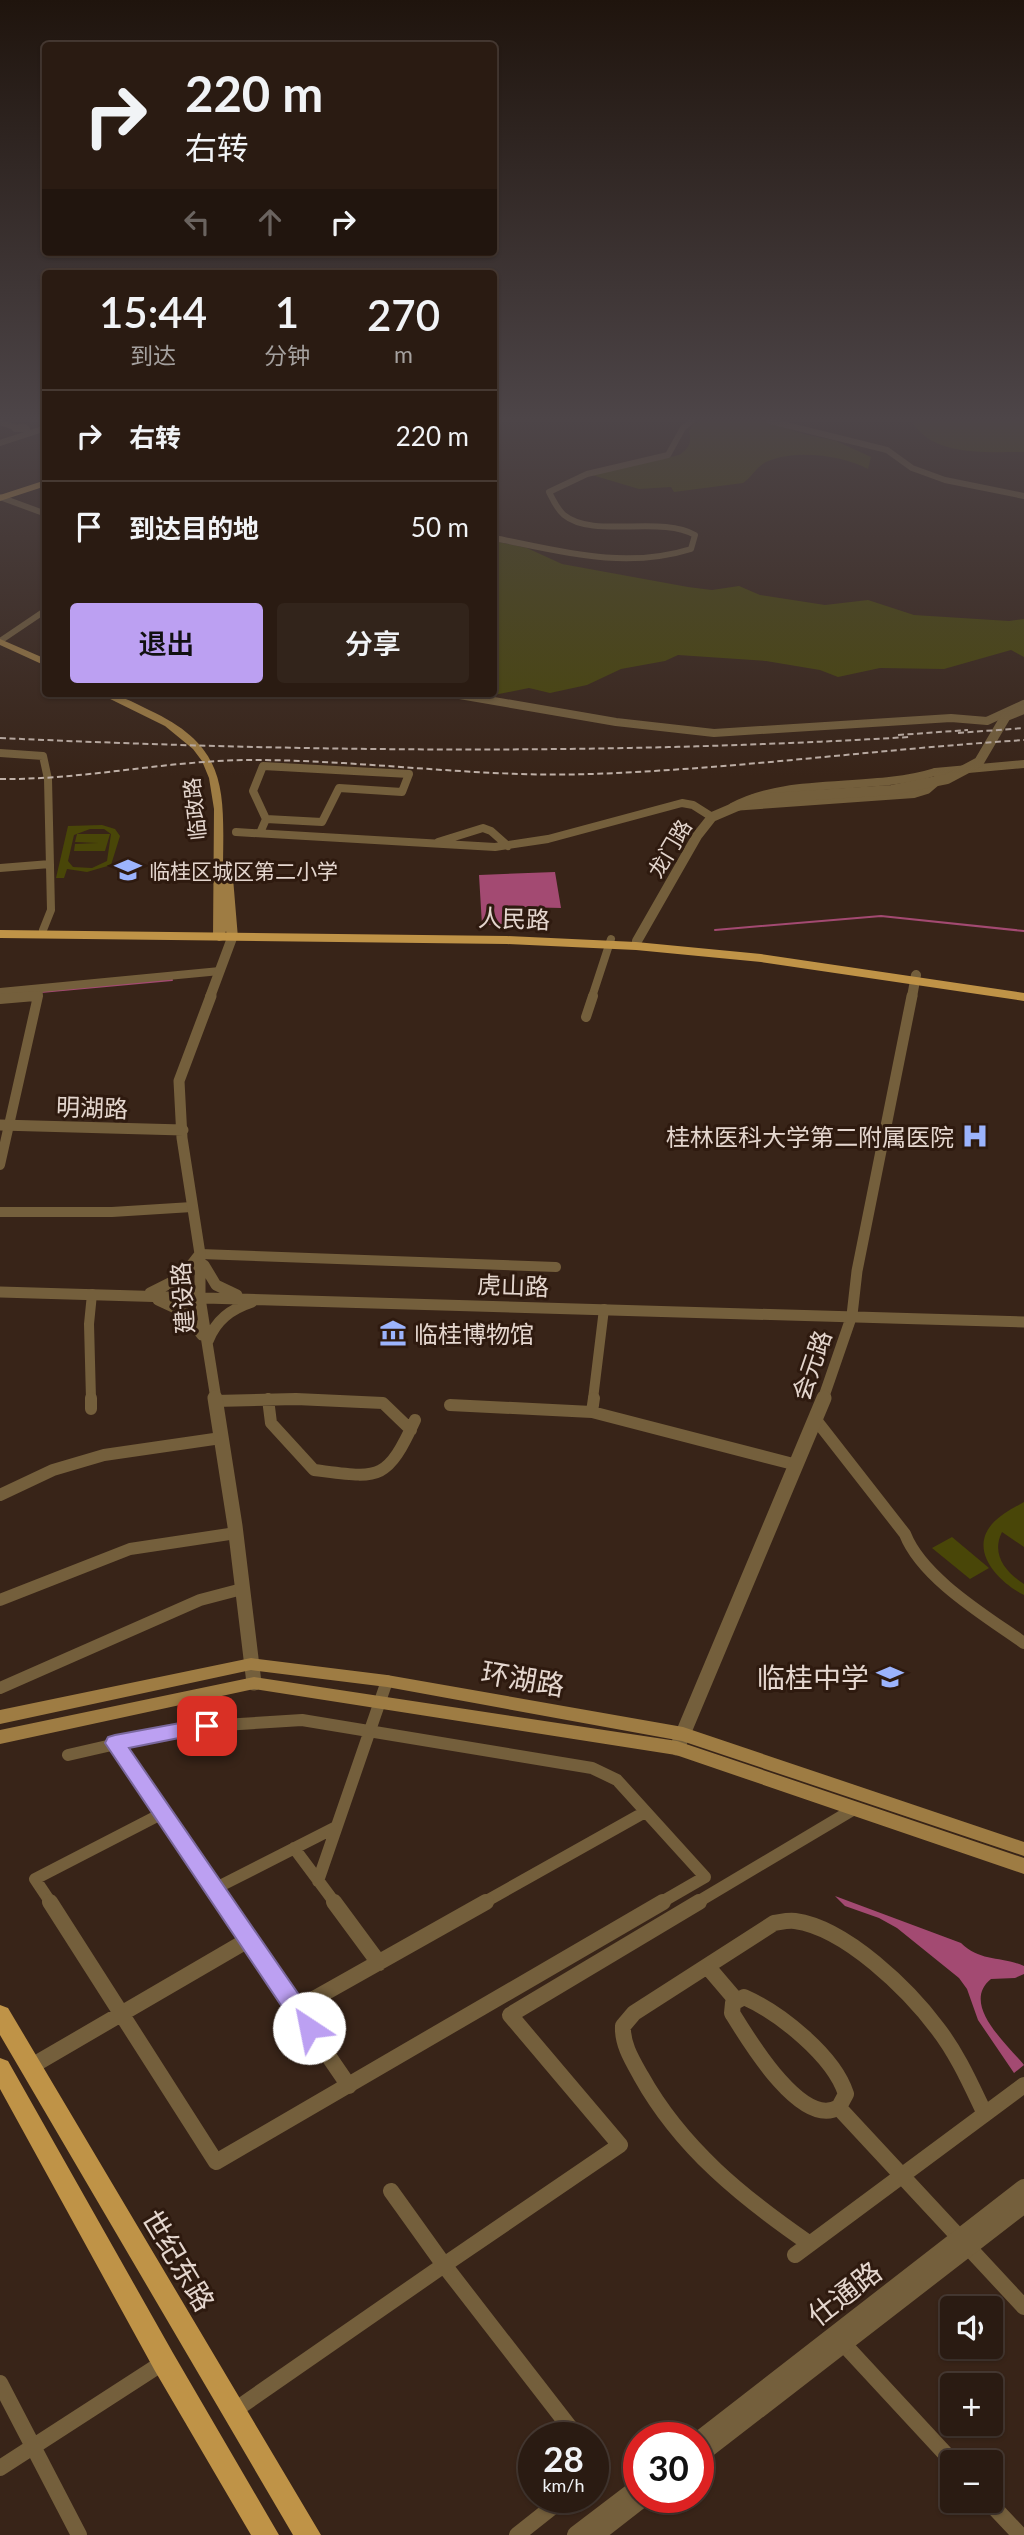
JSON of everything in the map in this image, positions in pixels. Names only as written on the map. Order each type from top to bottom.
[{"type":"main road","points":[[0,643],[42,663]]},
{"type":"main road","name":"临政路","points":[[114,697],[151,711]]},
{"type":"main road","name":"临政路","points":[[121,697],[151,711],[176,729],[204,759],[215,780],[222,812],[226,935]]},
{"type":"main road","name":"人民路","points":[[0,932],[43,930],[226,935]]},
{"type":"main road","name":"人民路","points":[[0,932],[637,941],[763,952],[1024,997]]},
{"type":"main road","name":"人民路","points":[[611,942],[1024,991]]},
{"type":"main road","name":"环湖路","points":[[0,1717],[251,1664],[387,1681],[680,1741],[1024,1849]]},
{"type":"main road","name":"环湖路","points":[[0,1737],[254,1683],[379,1703],[680,1741],[855,1809],[1024,1866]]},
{"type":"main road","name":"世纪东路","points":[[0,2015],[308,2535]]},
{"type":"main road","points":[[0,2068],[164,2362],[266,2535]]},
{"type":"street","points":[[502,539],[623,559],[674,556],[691,550],[694,539]]},
{"type":"street","points":[[0,643],[42,613]]},
{"type":"street","points":[[471,697],[616,722],[714,733],[951,719],[976,722],[1024,706]]},
{"type":"street","name":"龙门路","points":[[637,941],[697,836],[712,817],[754,799],[892,790],[947,779],[979,762],[1006,716],[1024,706]]},
{"type":"street","points":[[0,754],[43,756],[48,779],[51,910],[43,930]]},
{"type":"street","points":[[732,807],[740,800],[765,794],[910,781],[935,772],[1024,764]]},
{"type":"street","points":[[260,833],[266,819],[253,791],[263,766],[409,774],[402,792],[339,788],[322,822],[266,819]]},
{"type":"street","points":[[732,807],[914,794],[927,790],[941,778],[935,772]]},
{"type":"street","points":[[236,832],[508,846],[572,833],[682,803],[693,805],[712,817]]},
{"type":"street","points":[[432,844],[484,828],[508,846]]},
{"type":"street","points":[[0,868],[50,864]]},
{"type":"street","name":"建设路","points":[[226,935],[219,974],[179,1081],[192,1207],[200,1254],[200,1298],[236,1533],[254,1683]]},
{"type":"street","points":[[586,1017],[611,942]]},
{"type":"street","points":[[0,999],[39,992],[219,974]]},
{"type":"street","name":"会元路","points":[[680,1741],[816,1420],[852,1315],[857,1271],[915,977]]},
{"type":"street","points":[[0,992],[39,992]]},
{"type":"street","points":[[0,1165],[5,1125],[39,992]]},
{"type":"street","name":"明湖路","points":[[5,1125],[183,1130]]},
{"type":"street","points":[[0,1212],[112,1212],[192,1207]]},
{"type":"street","points":[[200,1254],[556,1267]]},
{"type":"street","points":[[143,1296],[182,1277],[200,1254]]},
{"type":"street","points":[[200,1254],[206,1275],[214,1286],[229,1293],[262,1299]]},
{"type":"street","name":"虎山路","points":[[0,1292],[1024,1322]]},
{"type":"street","points":[[91,1409],[89,1324],[92,1294]]},
{"type":"street","points":[[143,1296],[181,1308],[195,1320],[206,1345]]},
{"type":"street","points":[[206,1345],[212,1329],[222,1317],[262,1299]]},
{"type":"street","points":[[592,1412],[604,1309]]},
{"type":"street","points":[[215,1401],[268,1399],[383,1403],[413,1425],[391,1467],[382,1474],[370,1476],[314,1470],[271,1423],[268,1399]]},
{"type":"street","points":[[450,1405],[592,1412],[797,1465]]},
{"type":"street","points":[[816,1420],[905,1534],[907,1545],[923,1564],[1024,1643]]},
{"type":"street","points":[[0,1495],[53,1471],[104,1455],[220,1438]]},
{"type":"street","points":[[0,1600],[130,1549],[236,1533]]},
{"type":"street","points":[[0,1688],[200,1600],[242,1589]]},
{"type":"street","points":[[318,1881],[387,1681]]},
{"type":"street","points":[[68,1755],[162,1732],[254,1721],[302,1720],[592,1768],[617,1780],[705,1877],[216,2162],[34,1879],[163,1813]]},
{"type":"street","points":[[115,1743],[349,2086]]},
{"type":"street","points":[[235,2410],[620,2145],[510,2015],[855,1809]]},
{"type":"street","points":[[296,2009],[645,1812]]},
{"type":"street","points":[[216,1888],[335,1827]]},
{"type":"street","points":[[294,1848],[379,1963]]},
{"type":"street","points":[[810,2244],[736,2191],[673,2128],[650,2094],[626,2048],[622,2029],[628,2018],[782,1920],[798,1919],[824,1930],[889,1978],[926,2015],[953,2053],[985,2114]]},
{"type":"street","points":[[30,2067],[248,1940]]},
{"type":"street","points":[[706,1966],[736,2000]]},
{"type":"street","points":[[744,1997],[751,1999],[787,2025],[816,2051],[844,2084],[846,2099],[839,2108],[827,2113],[811,2108],[778,2078],[732,2013],[731,2006],[736,2000],[744,1997]]},
{"type":"street","points":[[795,2255],[1024,2085]]},
{"type":"street","points":[[839,2108],[1024,2307]]},
{"type":"street","name":"仕通路","points":[[714,2443],[964,2243],[1024,2188]]},
{"type":"street","points":[[391,2191],[444,2265],[566,2422]]},
{"type":"street","name":"仕通路","points":[[964,2243],[1024,2204]]},
{"type":"street","points":[[840,2340],[942,2450]]},
{"type":"street","name":"仕通路","points":[[714,2430],[840,2340]]},
{"type":"street","points":[[0,2468],[164,2362]]},
{"type":"street","points":[[0,2383],[79,2535]]},
{"type":"street","points":[[607,2527],[623,2507]]},
{"type":"street","points":[[517,2535],[545,2513]]},
{"type":"street","points":[[576,2535],[607,2527],[624,2513]]},
{"type":"street","points":[[999,2513],[1020,2535]]},
{"type":"shaded area","points":[[497,542],[527,548],[562,564],[688,587],[712,590],[739,586],[760,595],[825,605],[868,600],[914,615],[1009,621],[1024,619],[1024,657],[1011,650],[944,669],[880,668],[838,677],[820,670],[766,661],[678,655],[665,661],[621,669],[587,685],[550,693],[529,688],[497,694]]},
{"type":"shaded area","points":[[102,825],[115,829],[120,836],[111,865],[87,872],[67,869],[64,878],[56,878],[68,826]],"holes":[[[90,829],[104,829],[111,834],[107,861],[92,868],[73,867],[68,861],[74,835]]]},
{"type":"shaded area","points":[[77,834],[110,834],[105,851],[74,851],[75,844],[98,843],[75,842]]},
{"type":"shaded area","points":[[555,872],[561,908],[523,907],[510,912],[510,924],[482,925],[479,875]]},
{"type":"shaded area","points":[[1024,1502],[1024,1547],[1002,1532],[998,1548],[1006,1568],[1024,1584],[1024,1595],[997,1575],[985,1556],[984,1545],[992,1524]]},
{"type":"shaded area","points":[[952,1537],[989,1568],[970,1579],[932,1548]]},
{"type":"shaded area","points":[[835,1896],[961,1943],[983,1956],[1024,1966],[1024,1974],[1015,1978],[991,1979],[983,1989],[981,2000],[983,2012],[990,2024],[1024,2065],[1014,2073],[978,2020],[967,1989],[959,1978],[897,1928],[879,1918],[845,1906]]},
{"type":"waterway","points":[[715,930],[881,916],[1024,931]]},
{"type":"waterway","points":[[41,992],[172,980]]},
{"type":"railway","points":[[958,733],[1024,728]]},
{"type":"railway","points":[[898,735],[968,730]]},
{"type":"railway","points":[[0,738],[454,750],[682,747],[909,737]]},
{"type":"railway","points":[[0,779],[253,760],[506,774],[591,774],[700,768],[1024,740]]},
{"type":"place","name":"临桂区城区第二小学","points":[[128,870]]},
{"type":"place","name":"桂林医科大学第二附属医院","points":[[975,1136]]},
{"type":"place","name":"临桂博物馆","points":[[393,1333]]},
{"type":"place","name":"临桂中学","points":[[890,1677]]},
{"type":"route","points":[[207,1726],[162,1732],[115,1743],[309,2028]]}]
